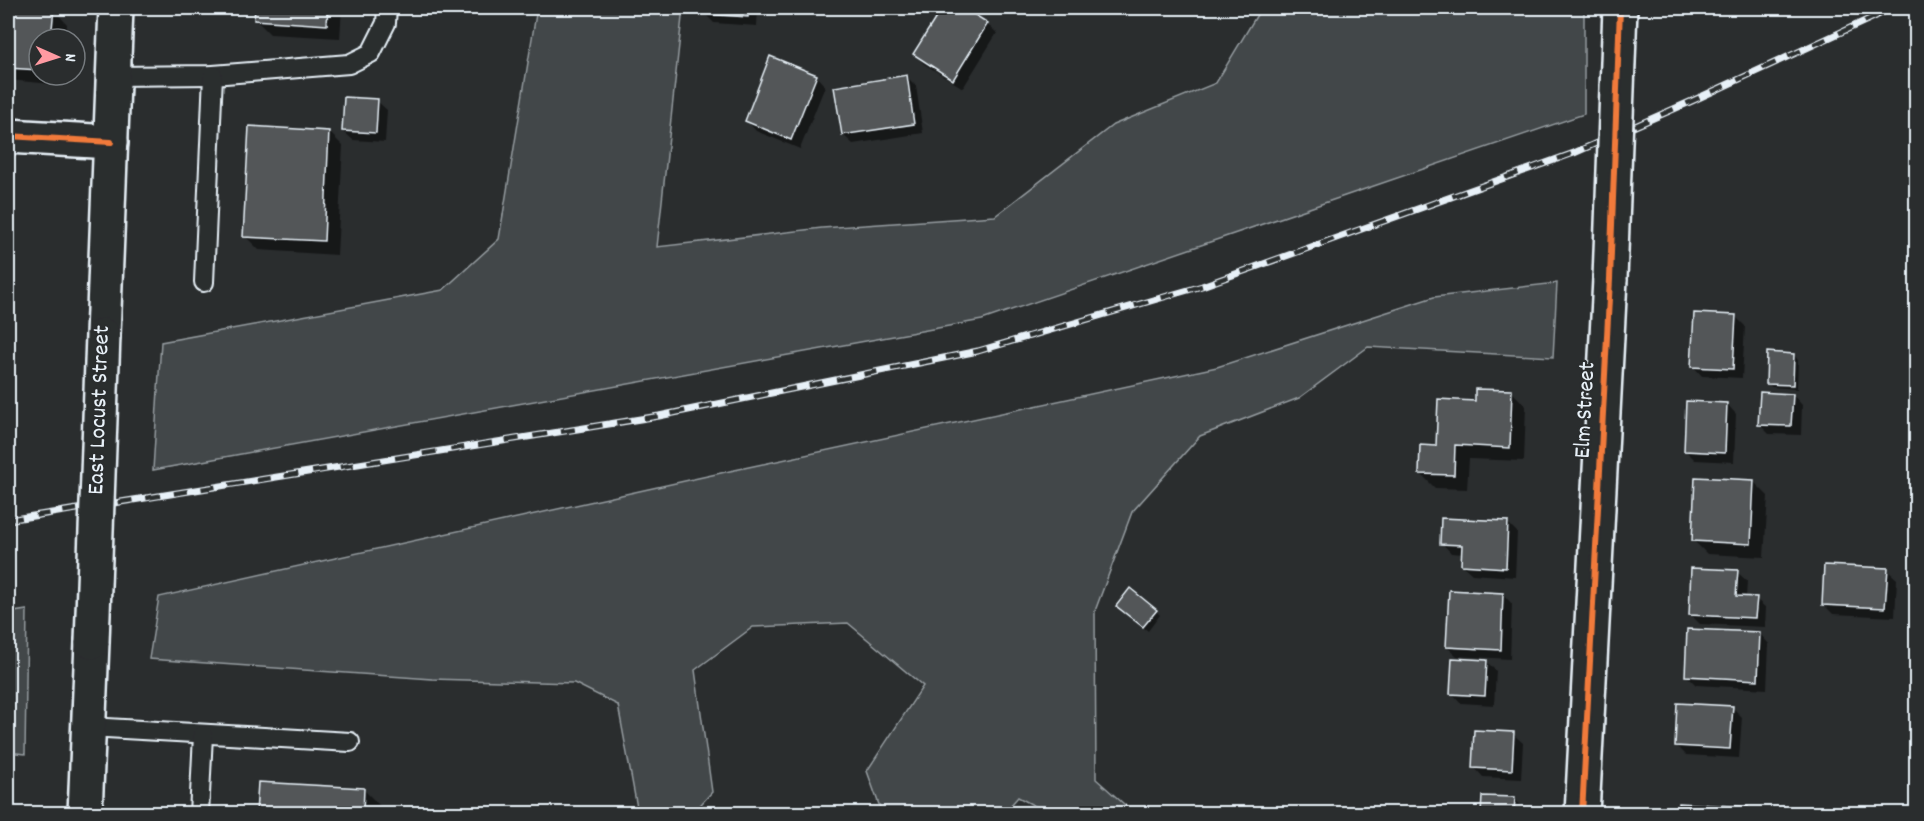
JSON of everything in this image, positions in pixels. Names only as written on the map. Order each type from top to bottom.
[{"type":"street","name":"East Locust Street","points":[[85,813],[116,8]]},
{"type":"street","name":"Elm Street","points":[[1582,813],[1610,279],[1620,8]]},
{"type":"street","points":[[8,136],[111,142]]},
{"type":"lane","points":[[113,76],[213,75],[349,64],[371,53],[386,23],[387,8]]},
{"type":"lane","points":[[204,282],[213,75]]},
{"type":"lane","points":[[89,727],[350,742]]},
{"type":"lane","points":[[199,813],[203,735]]},
{"type":"shaded area","points":[[537,8],[683,8],[657,247],[822,228],[995,216],[1113,125],[1216,83],[1261,8],[1584,8],[1584,114],[982,320],[153,470],[161,342],[443,290],[499,239]]},
{"type":"shaded area","points":[[1557,283],[1553,357],[1368,347],[1299,398],[1200,436],[1132,512],[1095,611],[1096,779],[1134,813],[1048,813],[1018,797],[1004,813],[882,813],[867,771],[923,686],[848,623],[753,627],[695,670],[712,792],[693,813],[638,813],[618,705],[574,683],[432,679],[149,659],[159,597],[730,471],[1217,367],[1434,297]]},
{"type":"shaded area","points":[[27,610],[25,754],[8,752],[8,613]]},
{"type":"building","points":[[8,8],[54,8],[52,27],[27,27],[27,69],[8,68]]},
{"type":"building","points":[[255,8],[328,8],[327,25],[254,20]]},
{"type":"building","points":[[704,8],[748,8],[748,17],[703,14]]},
{"type":"building","points":[[942,8],[964,8],[988,23],[953,80],[913,54]]},
{"type":"building","points":[[770,56],[817,75],[791,140],[745,121]]},
{"type":"building","points":[[907,75],[914,124],[842,135],[834,87]]},
{"type":"building","points":[[344,97],[378,99],[376,133],[342,131]]},
{"type":"building","points":[[249,126],[329,131],[324,241],[243,237]]},
{"type":"building","points":[[1694,313],[1736,315],[1733,369],[1691,367]]},
{"type":"building","points":[[1767,352],[1794,354],[1793,385],[1766,384]]},
{"type":"building","points":[[1475,389],[1512,390],[1510,448],[1455,445],[1454,475],[1419,474],[1420,445],[1436,446],[1438,399],[1475,401]]},
{"type":"building","points":[[1760,392],[1793,394],[1791,426],[1758,425]]},
{"type":"building","points":[[1686,401],[1727,403],[1725,453],[1684,451]]},
{"type":"building","points":[[1695,477],[1754,480],[1751,544],[1692,541]]},
{"type":"building","points":[[1441,518],[1508,521],[1506,568],[1461,565],[1462,545],[1440,544]]},
{"type":"building","points":[[1824,565],[1888,568],[1885,608],[1822,605]]},
{"type":"building","points":[[1691,568],[1738,570],[1736,596],[1757,597],[1755,618],[1689,615]]},
{"type":"building","points":[[1130,588],[1157,610],[1143,627],[1116,606]]},
{"type":"building","points":[[1449,590],[1503,593],[1501,650],[1446,647]]},
{"type":"building","points":[[1687,629],[1760,632],[1758,680],[1685,676]]},
{"type":"building","points":[[1452,658],[1487,660],[1485,696],[1450,694]]},
{"type":"building","points":[[1677,703],[1733,706],[1730,749],[1675,746]]},
{"type":"building","points":[[1474,730],[1514,732],[1512,770],[1472,768]]},
{"type":"building","points":[[258,782],[364,788],[363,814],[256,814]]},
{"type":"building","points":[[1482,796],[1515,797],[1514,814],[1481,814]]},
{"type":"building","points":[[1679,803],[1748,807],[1748,814],[1679,814]]},
{"type":"railway","points":[[8,520],[659,416],[978,351],[1202,286],[1574,153],[1891,8]]},
{"type":"cycle path","points":[[1582,814],[1610,279],[1620,8]]},
{"type":"cycle path","points":[[8,136],[111,142]]}]
